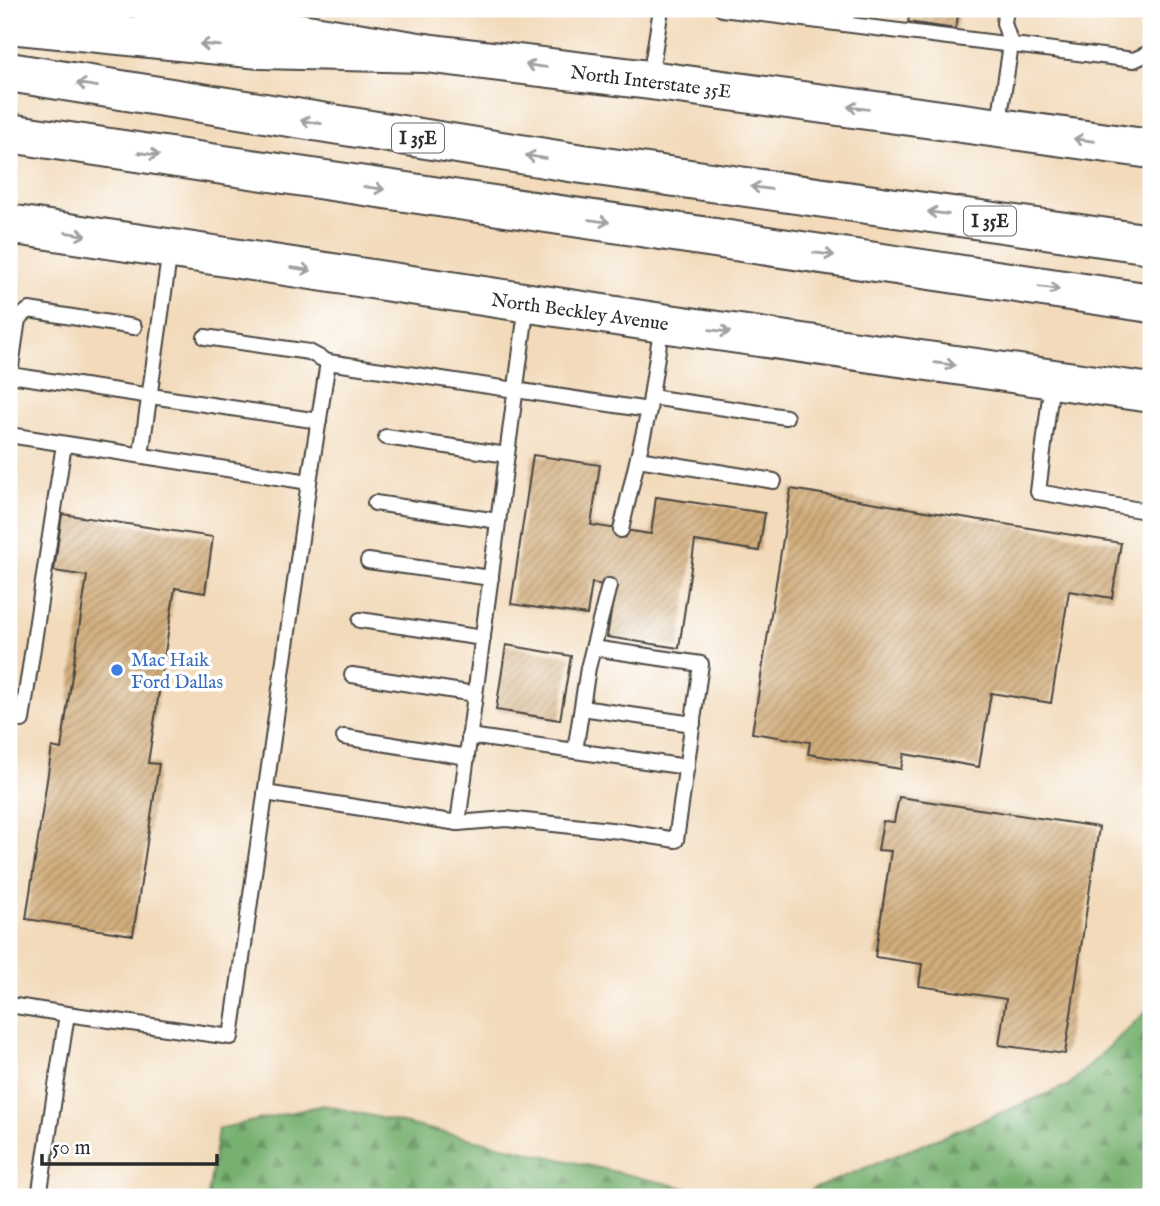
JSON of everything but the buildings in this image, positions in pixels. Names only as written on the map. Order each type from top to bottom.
[{"type":"main road","points":[[152,9],[263,28]]},
{"type":"main road","points":[[9,24],[263,28]]},
{"type":"main road","name":"North Interstate 35E","points":[[263,28],[425,53],[650,80],[1151,149]]},
{"type":"main road","name":"I 35E","points":[[9,72],[576,163],[1151,244]]},
{"type":"main road","points":[[9,133],[1151,303]]},
{"type":"main road","name":"North Beckley Avenue","points":[[9,224],[662,323],[1151,393]]},
{"type":"lane","points":[[650,80],[661,9]]},
{"type":"lane","points":[[722,9],[836,18],[1010,45],[1134,60],[1151,52]]},
{"type":"lane","points":[[836,18],[848,9]]},
{"type":"lane","points":[[998,128],[1010,45],[1004,23],[1006,9]]},
{"type":"lane","points":[[141,455],[170,249]]},
{"type":"lane","points":[[458,823],[527,303]]},
{"type":"lane","points":[[134,327],[29,310],[18,319],[9,378],[318,421]]},
{"type":"lane","points":[[621,530],[650,403],[662,323]]},
{"type":"lane","points":[[205,337],[309,352],[328,362],[516,391],[786,417]]},
{"type":"lane","points":[[9,1005],[230,1037],[328,362]]},
{"type":"lane","points":[[1052,380],[1038,492],[1151,512]]},
{"type":"lane","points":[[9,435],[309,482]]},
{"type":"lane","points":[[386,437],[507,455]]},
{"type":"lane","points":[[9,718],[22,720],[64,444]]},
{"type":"lane","points":[[638,459],[774,481]]},
{"type":"lane","points":[[375,502],[498,521]]},
{"type":"lane","points":[[368,561],[491,578]]},
{"type":"lane","points":[[575,751],[593,649],[608,586]]},
{"type":"lane","points":[[360,620],[483,638]]},
{"type":"lane","points":[[265,793],[458,823],[506,819],[676,840],[701,664],[593,649]]},
{"type":"lane","points":[[352,675],[475,694]]},
{"type":"lane","points":[[582,709],[693,724]]},
{"type":"lane","points":[[470,736],[687,767]]},
{"type":"lane","points":[[344,737],[467,757]]},
{"type":"lane","points":[[39,1197],[67,1014]]},
{"type":"green space","points":[[1151,1007],[1151,1197],[208,1197],[218,1129],[324,1105],[699,1191],[806,1192],[1069,1085]]},
{"type":"place","name":"Mac Haik Ford Dallas","points":[[117,670]]}]
